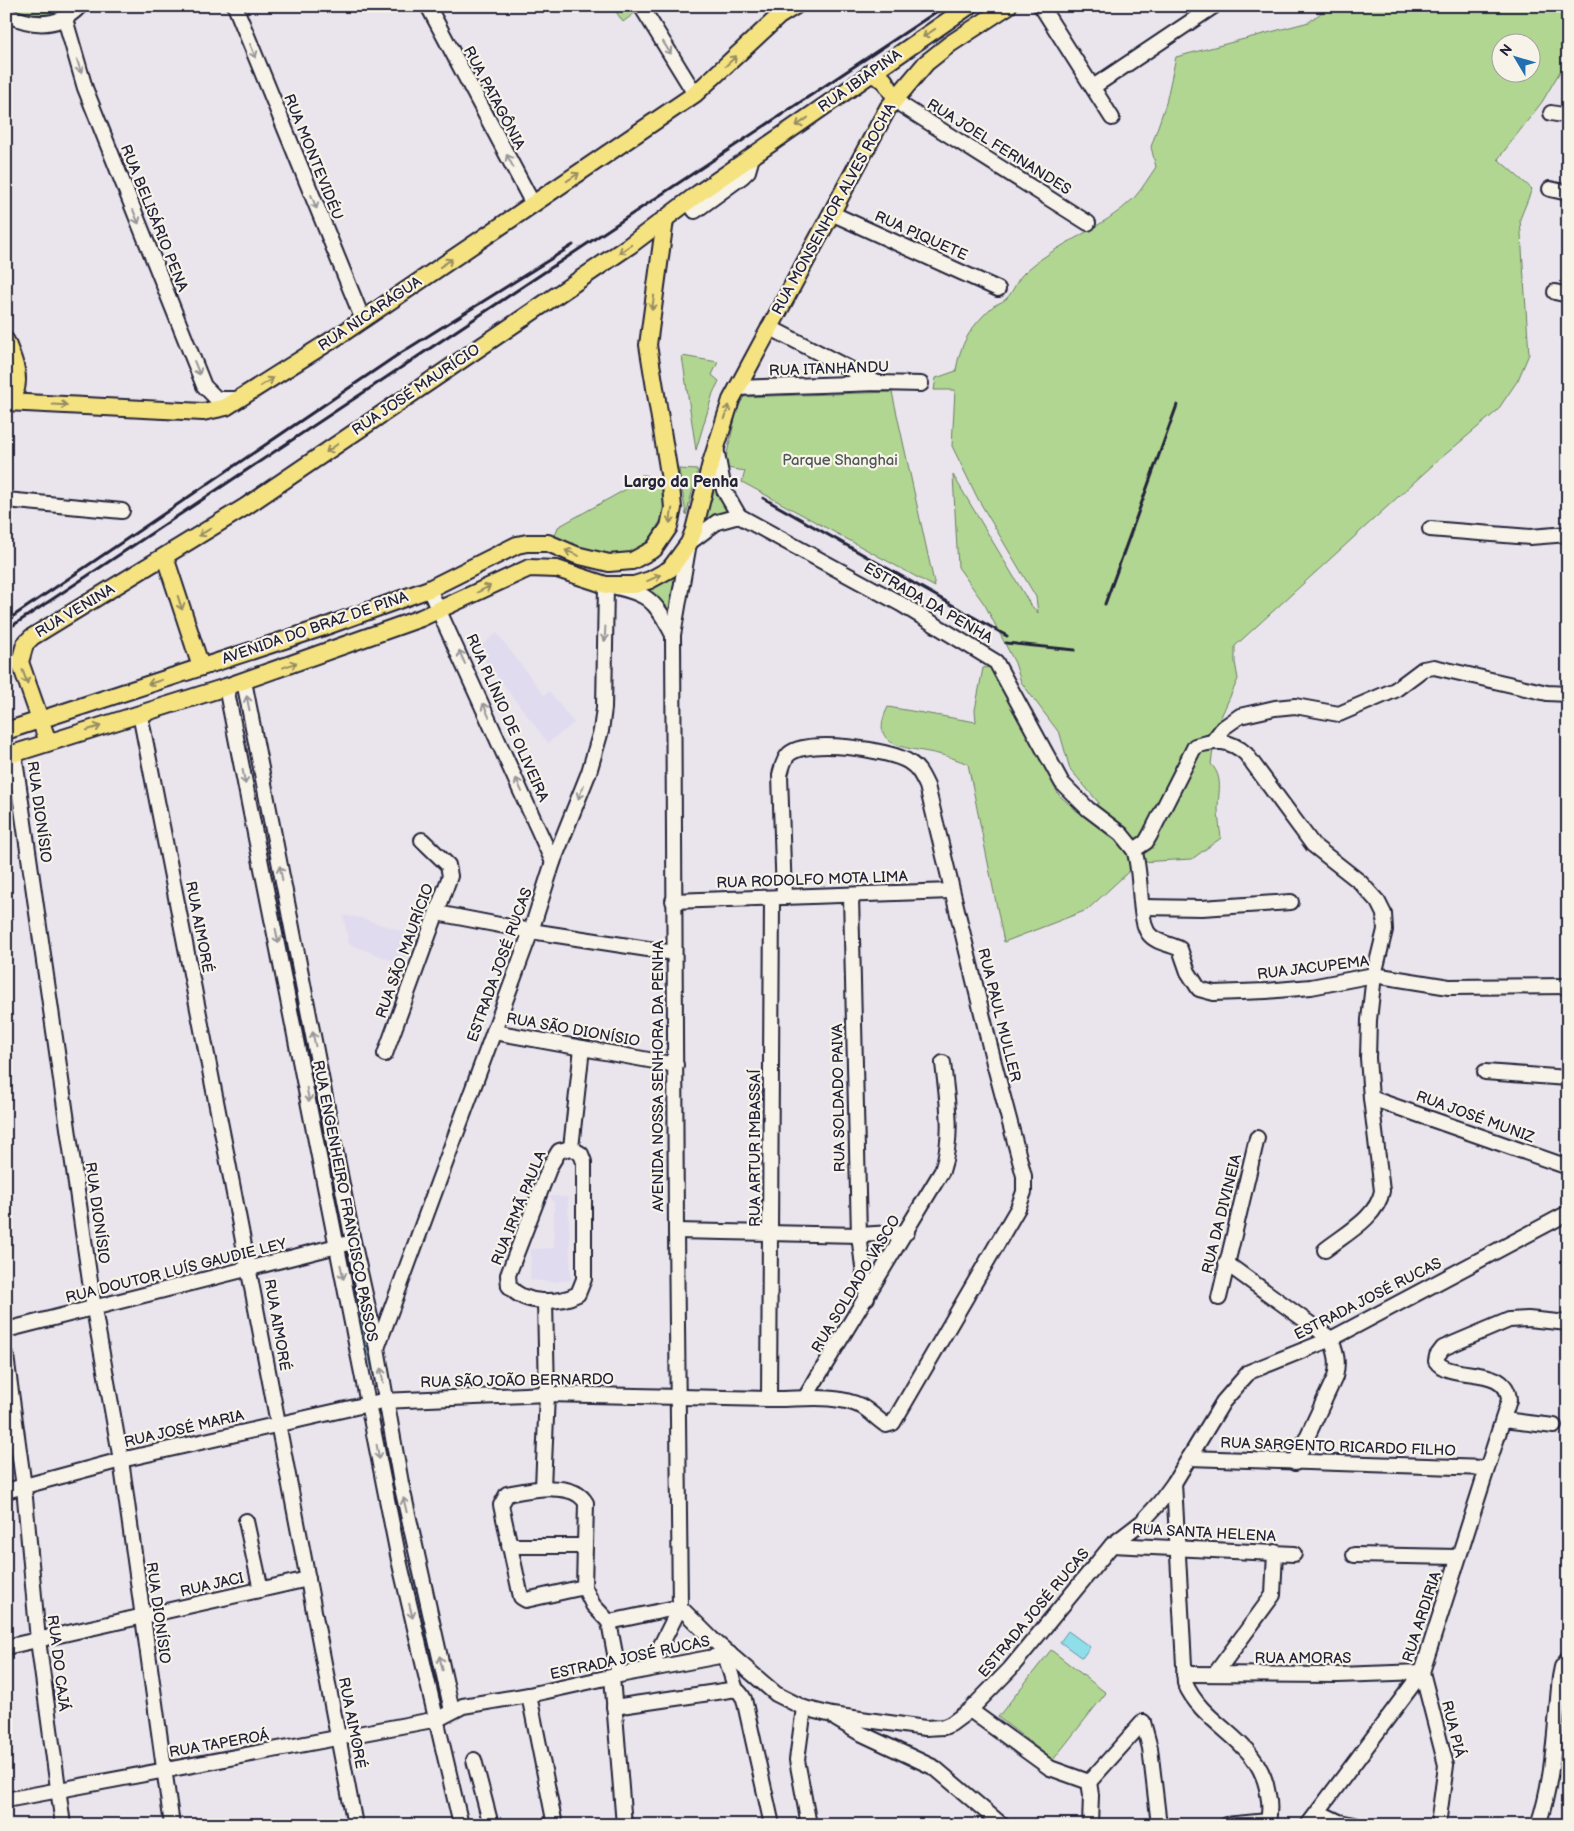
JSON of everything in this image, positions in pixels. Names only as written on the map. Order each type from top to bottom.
[{"type":"main road","name":"RUA NICARÁGUA","points":[[9,402],[203,412],[226,407],[363,320],[695,94],[777,11],[795,6]]},
{"type":"main road","name":"RUA IBIAPINA","points":[[665,220],[692,206],[752,157],[969,6]]},
{"type":"main road","name":"RUA MONSENHOR ALVES ROCHA","points":[[737,388],[895,97],[926,63],[950,44],[1008,6]]},
{"type":"main road","points":[[870,74],[884,80],[895,97]]},
{"type":"main road","name":"RUA JOSÉ MAURÍCIO","points":[[165,557],[245,507],[665,220]]},
{"type":"main road","name":"AVENIDA DO BRAZ DE PINA","points":[[6,732],[40,719],[321,628],[429,589],[527,543],[548,543],[576,555],[609,563],[632,561],[654,549],[663,538],[672,519],[671,486],[648,345],[665,220]]},
{"type":"main road","points":[[6,341],[18,376],[17,390],[9,402]]},
{"type":"main road","points":[[606,585],[634,585],[664,573],[676,563],[689,542],[716,448],[737,388]]},
{"type":"main road","points":[[165,557],[201,667]]},
{"type":"main road","name":"RUA VENINA","points":[[48,742],[20,662],[25,644],[32,637],[165,557]]},
{"type":"main road","name":"AVENIDA DO BRAZ DE PINA","points":[[10,755],[244,681],[440,610],[529,568],[558,568],[606,585]]},
{"type":"street","points":[[6,14],[36,24],[45,24],[65,19],[80,6]]},
{"type":"street","name":"RUA MONTEVIDÉU","points":[[235,6],[363,320]]},
{"type":"street","name":"RUA PATAGÔNIA","points":[[428,6],[532,204]]},
{"type":"street","points":[[641,6],[695,94]]},
{"type":"street","points":[[1041,6],[1112,118]]},
{"type":"street","points":[[1093,87],[1214,6]]},
{"type":"street","name":"RUA BELISÁRIO PENA","points":[[65,19],[85,88],[204,386],[217,399],[241,399]]},
{"type":"street","name":"RUA JOEL FERNANDES","points":[[895,97],[903,106],[1088,223]]},
{"type":"street","points":[[1551,113],[1568,116]]},
{"type":"street","points":[[1550,189],[1568,193]]},
{"type":"street","name":"RUA PIQUETE","points":[[831,212],[998,289]]},
{"type":"street","points":[[769,327],[878,383]]},
{"type":"street","name":"RUA ITANHANDU","points":[[737,388],[878,383],[922,384]]},
{"type":"street","points":[[673,634],[689,542],[716,522],[739,516],[724,490],[716,448]]},
{"type":"street","points":[[6,500],[122,511]]},
{"type":"street","name":"ESTRADA DA PENHA","points":[[739,516],[901,604],[996,662],[1062,782],[1088,809],[1121,834],[1134,850]]},
{"type":"street","points":[[1430,529],[1530,536],[1568,534]]},
{"type":"street","name":"AVENIDA NOSSA SENHORA DA PENHA","points":[[606,585],[642,594],[659,608],[673,634],[680,1607]]},
{"type":"street","name":"ESTRADA JOSÉ RUCAS","points":[[377,1348],[531,931],[553,862],[589,772],[601,731],[604,708],[606,585]]},
{"type":"street","name":"RUA PLÍNIO DE OLIVEIRA","points":[[429,589],[553,862]]},
{"type":"street","points":[[1213,741],[1224,728],[1240,716],[1275,708],[1295,706],[1339,714],[1394,690],[1423,669],[1434,667],[1547,693],[1568,694]]},
{"type":"street","name":"RUA ENGENHEIRO FRANCISCO PASSOS","points":[[244,681],[292,974],[345,1244],[378,1402],[400,1483],[452,1711]]},
{"type":"street","name":"RUA ENGENHEIRO FRANCISCO PASSOS","points":[[226,687],[292,974]]},
{"type":"street","name":"RUA AIMORÉ","points":[[140,714],[250,1268],[355,1825]]},
{"type":"street","points":[[235,729],[252,725]]},
{"type":"street","points":[[1134,850],[1146,842],[1195,746],[1213,741],[1234,745],[1246,754],[1313,845],[1360,882],[1378,902],[1384,914],[1384,930],[1374,976],[1369,1020],[1370,1098],[1383,1186],[1380,1199],[1374,1209],[1359,1224],[1325,1250]]},
{"type":"street","name":"RUA PAUL MULLER","points":[[778,898],[780,775],[789,754],[797,750],[844,746],[866,748],[897,756],[917,767],[927,786],[951,891],[1024,1176],[1024,1192],[1009,1224],[893,1423],[886,1425],[858,1405],[837,1400],[805,1398]]},
{"type":"street","name":"RUA DIONÍSIO","points":[[10,755],[94,1308],[120,1460],[172,1825]]},
{"type":"street","name":"RUA SÃO MAURÍCIO","points":[[385,1054],[437,913],[450,871],[441,857],[422,840]]},
{"type":"street","name":"RUA JACUPEMA","points":[[1134,850],[1140,866],[1144,920],[1149,935],[1180,950],[1188,972],[1199,989],[1223,993],[1311,988],[1374,976],[1449,987],[1568,986]]},
{"type":"street","name":"RUA RODOLFO MOTA LIMA","points":[[674,901],[951,891]]},
{"type":"street","name":"RUA SOLDADO PAIVA","points":[[851,896],[859,1235],[867,1298]]},
{"type":"street","name":"RUA ARTUR IMBASSAÍ","points":[[768,1399],[778,898]]},
{"type":"street","points":[[1143,907],[1202,908],[1290,902]]},
{"type":"street","points":[[437,913],[531,931],[674,953]]},
{"type":"street","name":"RUA SÃO DIONÍSIO","points":[[494,1032],[676,1065]]},
{"type":"street","points":[[571,1148],[582,1048]]},
{"type":"street","name":"RUA SOLDADO VASCO","points":[[805,1398],[937,1181],[949,1150],[950,1135],[943,1063]]},
{"type":"street","points":[[1485,1072],[1568,1078]]},
{"type":"street","name":"RUA JOSÉ MUNIZ","points":[[1370,1098],[1568,1167]]},
{"type":"street","name":"RUA DA DIVINEIA","points":[[1219,1298],[1257,1138]]},
{"type":"street","name":"RUA IRMÃ PAULA","points":[[571,1148],[581,1154],[584,1162],[584,1280],[578,1294],[571,1297],[545,1301],[516,1294],[509,1286],[508,1275],[550,1166],[559,1151],[571,1148]]},
{"type":"street","name":"ESTRADA JOSÉ RUCAS","points":[[438,1719],[463,1706],[529,1695],[649,1669],[727,1655],[776,1694],[804,1708],[832,1715],[934,1728],[951,1724],[970,1710],[1010,1669],[1112,1545],[1142,1522],[1174,1483],[1223,1402],[1249,1372],[1331,1339],[1568,1213]]},
{"type":"street","points":[[1550,1223],[1568,1226]]},
{"type":"street","points":[[676,1230],[859,1235],[907,1232]]},
{"type":"street","name":"RUA ENGENHEIRO FRANCISCO PASSOS","points":[[345,1244],[377,1348],[378,1402],[399,1560],[438,1719],[461,1825]]},
{"type":"street","name":"RUA DOUTOR LUÍS GAUDIE LEY","points":[[6,1330],[345,1244]]},
{"type":"street","points":[[1226,1263],[1331,1339],[1339,1366],[1295,1463]]},
{"type":"street","points":[[543,1487],[547,1394],[545,1301]]},
{"type":"street","name":"RUA ARDIRIA","points":[[1308,1825],[1422,1672],[1509,1400],[1508,1390],[1490,1378],[1448,1369],[1436,1361],[1437,1356],[1443,1348],[1503,1321],[1528,1319],[1568,1323]]},
{"type":"street","name":"RUA DO CAJÁ","points":[[6,1356],[24,1487],[38,1640],[63,1825]]},
{"type":"street","name":"RUA SÃO JOÃO BERNARDO","points":[[378,1402],[547,1394],[678,1396]]},
{"type":"street","points":[[678,1396],[768,1399],[805,1398]]},
{"type":"street","name":"RUA JOSÉ MARIA","points":[[6,1491],[120,1460],[378,1402]]},
{"type":"street","points":[[1503,1420],[1554,1426]]},
{"type":"street","name":"RUA SARGENTO RICARDO FILHO","points":[[1189,1458],[1486,1468]]},
{"type":"street","points":[[1174,1483],[1185,1684],[1193,1697],[1248,1751],[1262,1770],[1270,1801],[1268,1823],[1226,1825]]},
{"type":"street","points":[[584,1587],[524,1599],[521,1597],[501,1505],[502,1499],[507,1494],[543,1487],[575,1492],[586,1503],[584,1587],[593,1605],[608,1622],[616,1676],[614,1708],[624,1825]]},
{"type":"street","points":[[246,1521],[261,1590]]},
{"type":"street","name":"RUA SANTA HELENA","points":[[1112,1545],[1294,1554]]},
{"type":"street","points":[[509,1546],[585,1546]]},
{"type":"street","points":[[1215,1674],[1273,1595],[1275,1552]]},
{"type":"street","points":[[1354,1555],[1458,1557]]},
{"type":"street","name":"RUA JACI","points":[[6,1647],[308,1580]]},
{"type":"street","points":[[608,1622],[680,1607]]},
{"type":"street","points":[[680,1607],[727,1655],[733,1690],[744,1699],[768,1824]]},
{"type":"street","points":[[649,1669],[680,1607]]},
{"type":"street","points":[[1538,1825],[1543,1810],[1550,1767],[1560,1677],[1562,1667],[1568,1659]]},
{"type":"street","name":"RUA AMORAS","points":[[1184,1674],[1338,1675],[1422,1672]]},
{"type":"street","name":"RUA PIÁ","points":[[1422,1672],[1446,1765],[1438,1825]]},
{"type":"street","points":[[614,1708],[733,1690]]},
{"type":"street","points":[[529,1695],[555,1825]]},
{"type":"street","points":[[804,1708],[797,1760],[809,1825]]},
{"type":"street","points":[[970,1710],[1050,1768],[1089,1782]]},
{"type":"street","points":[[832,1715],[858,1732],[935,1768],[1002,1825]]},
{"type":"street","name":"RUA TAPEROÁ","points":[[6,1800],[438,1719]]},
{"type":"street","points":[[1089,1782],[1143,1722],[1150,1748],[1159,1825]]},
{"type":"street","points":[[474,1760],[491,1825]]},
{"type":"street","points":[[1089,1782],[1091,1795],[1090,1825]]},
{"type":"street","points":[[1318,1812],[1339,1822],[1355,1825]]},
{"type":"shaded area","points":[[497,633],[544,695],[549,691],[574,723],[548,743],[476,649]]},
{"type":"shaded area","points":[[343,915],[361,918],[414,935],[403,965],[349,944]]},
{"type":"shaded area","points":[[549,1196],[568,1197],[571,1280],[553,1282],[530,1280],[531,1249],[554,1248],[554,1202]]},
{"type":"green space","points":[[6,6],[73,6],[45,20],[6,8]]},
{"type":"green space","points":[[612,6],[632,6],[636,12],[623,22]]},
{"type":"green space","points":[[1330,6],[1568,6],[1568,58],[1542,102],[1498,159],[1532,189],[1520,219],[1529,354],[1518,380],[1497,411],[1434,464],[1235,646],[1238,679],[1216,728],[1211,764],[1219,780],[1218,813],[1221,838],[1192,859],[1139,862],[1087,910],[1004,942],[968,764],[953,758],[895,744],[887,739],[883,732],[883,721],[888,707],[976,722],[975,710],[983,668],[991,667],[999,678],[1059,795],[1078,812],[1099,803],[1070,769],[1060,734],[1021,682],[1015,663],[985,605],[958,567],[953,475],[1030,604],[1038,613],[1036,597],[978,499],[952,446],[955,390],[934,390],[936,378],[956,371],[960,353],[967,337],[992,307],[1006,299],[1019,278],[1026,271],[1052,252],[1122,209],[1140,191],[1156,167],[1151,147],[1166,103],[1176,57],[1309,22]]},
{"type":"green space","points":[[682,356],[718,362],[712,375],[719,381],[713,393],[696,450]]},
{"type":"green space","name":"Parque Shanghai","points":[[892,392],[935,587],[742,482],[745,471],[727,468],[725,462],[740,397]]},
{"type":"green space","points":[[715,455],[717,486],[731,514],[712,517],[697,526],[687,538],[680,554],[676,571],[671,626],[633,579],[652,570],[678,544],[688,528]]},
{"type":"green space","points":[[679,469],[698,470],[686,515]]},
{"type":"green space","points":[[641,475],[646,475],[664,489],[666,502],[662,518],[651,537],[637,552],[618,557],[553,542],[558,527],[630,487]]},
{"type":"green space","points":[[1051,1650],[1106,1693],[1053,1760],[998,1717]]},
{"type":"water","points":[[1068,1631],[1090,1647],[1082,1658],[1060,1642]]},
{"type":"waterway","points":[[271,878],[345,1240]]},
{"type":"waterway","points":[[346,1248],[379,1398]]},
{"type":"waterway","points":[[405,1532],[438,1694]]},
{"type":"railway","points":[[6,630],[945,6]]},
{"type":"railway","points":[[6,621],[396,356],[573,245]]},
{"type":"railway","points":[[1105,604],[1177,405]]},
{"type":"railway","points":[[763,498],[1007,636]]},
{"type":"railway","points":[[1006,643],[1075,650]]},
{"type":"district","name":"Largo da Penha","points":[[681,482]]}]
